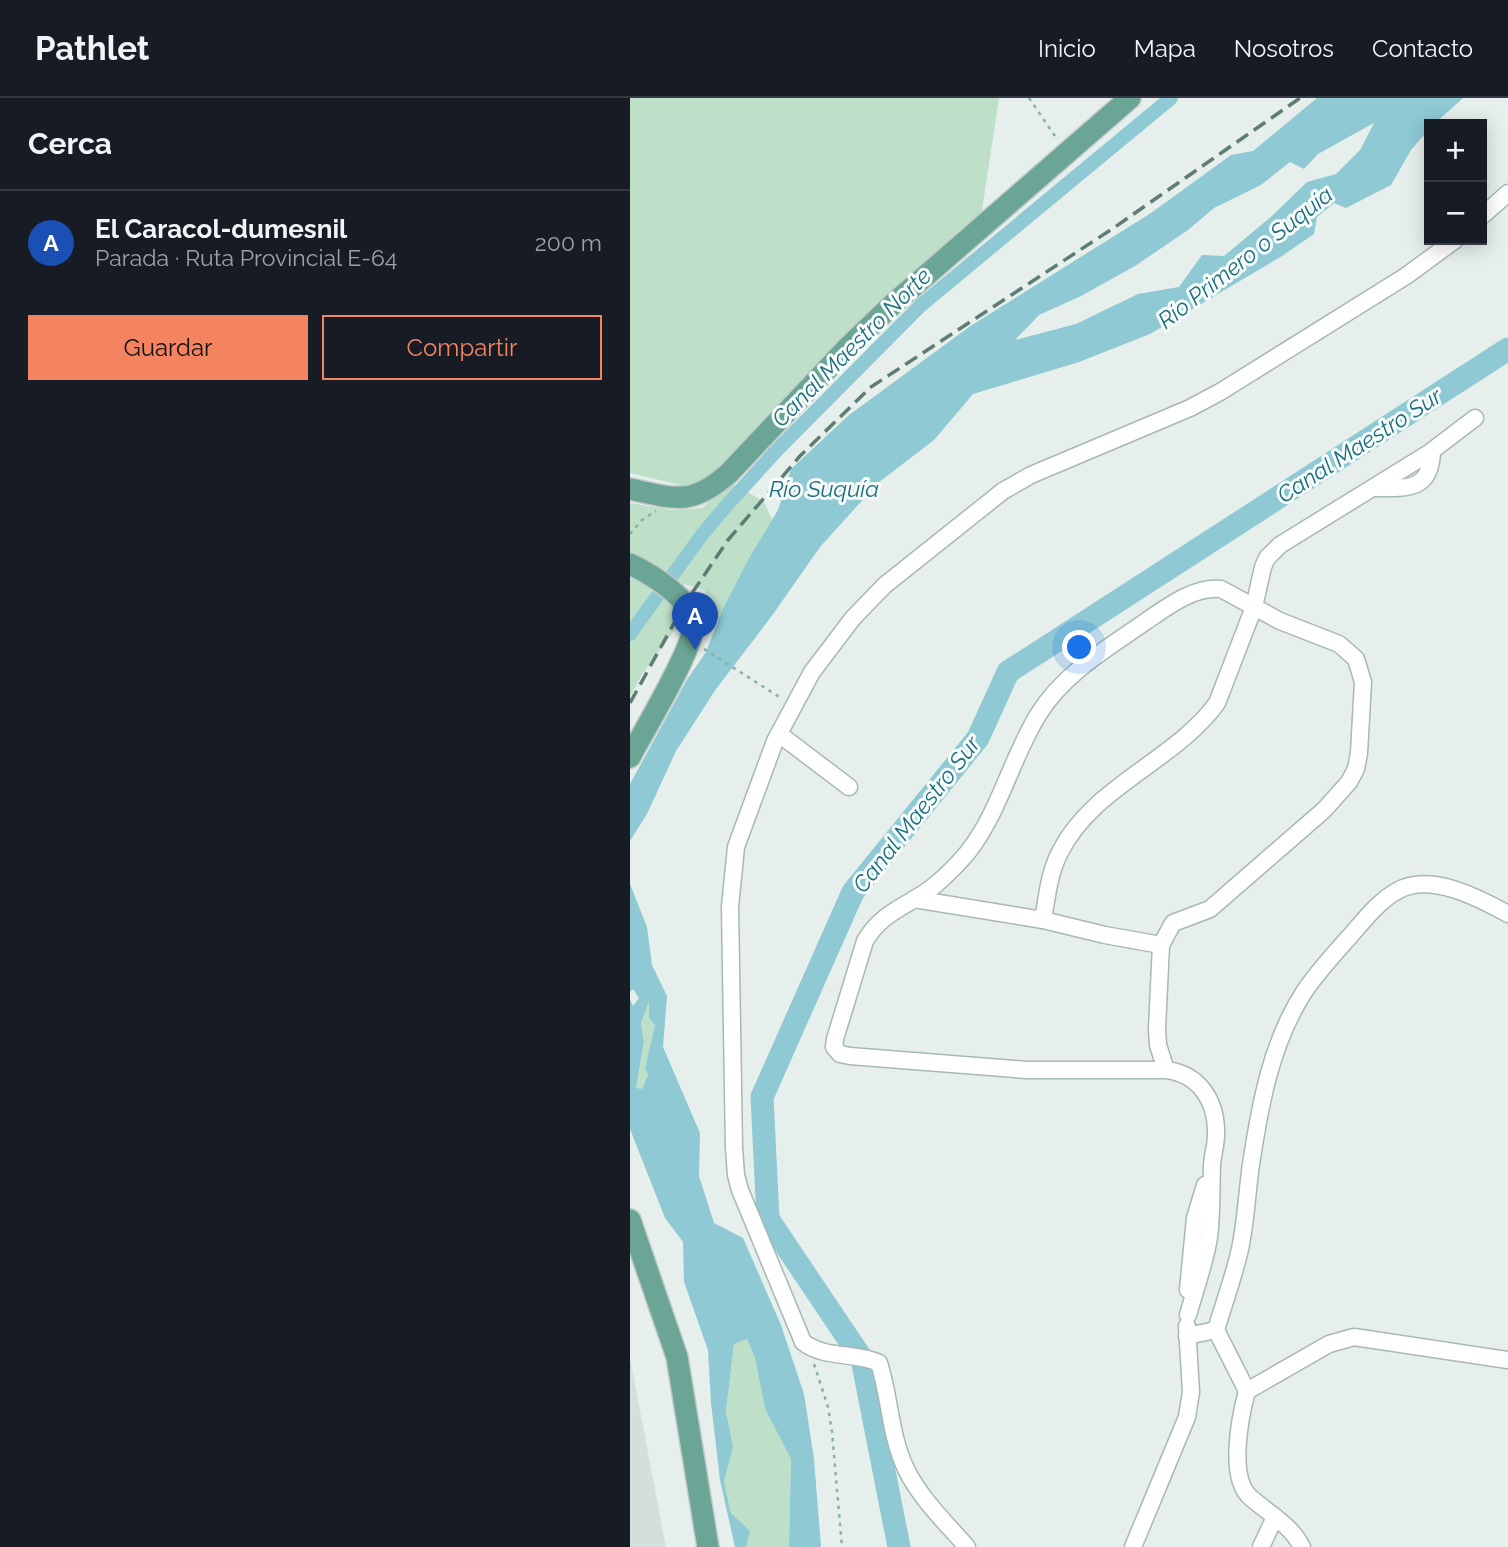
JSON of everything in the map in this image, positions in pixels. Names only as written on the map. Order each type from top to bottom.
[{"type":"main road","points":[[630,489],[677,497],[703,493],[729,473],[892,304],[1130,98]]},
{"type":"main road","points":[[630,564],[660,580],[687,608],[694,627],[686,652],[630,757]]},
{"type":"main road","points":[[630,1220],[677,1357],[708,1547]]},
{"type":"street","points":[[1487,212],[1508,193]]},
{"type":"street","points":[[967,1547],[913,1483],[904,1467],[879,1363],[872,1359],[834,1354],[809,1347],[803,1342],[740,1190],[734,1148],[730,907],[736,847],[744,821],[792,706],[833,642],[886,585],[1003,491],[1031,475],[1190,408],[1220,392],[1406,276],[1448,245]]},
{"type":"street","points":[[1043,920],[1053,869],[1066,839],[1098,805],[1207,716],[1225,685],[1254,607],[1263,567],[1274,550],[1432,450],[1475,418]]},
{"type":"street","points":[[1133,1547],[1191,1404],[1187,1336],[1193,1226],[1216,1136],[1215,1118],[1201,1086],[1191,1077],[1166,1070],[1027,1070],[850,1056],[840,1054],[834,1047],[865,942],[873,927],[934,886],[968,852],[1006,786],[1039,713],[1068,678],[1162,610],[1200,590],[1221,589],[1296,628],[1339,644],[1356,659],[1363,682],[1359,754],[1356,769],[1349,782],[1324,810],[1210,909],[1173,923],[1161,945],[1157,1028],[1158,1045],[1166,1070]]},
{"type":"street","points":[[779,734],[849,787]]},
{"type":"street","points":[[1302,1547],[1291,1531],[1248,1495],[1241,1484],[1239,1440],[1241,1412],[1247,1391],[1216,1330],[1240,1249],[1251,1161],[1268,1077],[1281,1038],[1304,993],[1327,961],[1378,905],[1399,890],[1432,885],[1448,887],[1508,914]]},
{"type":"street","points":[[914,899],[1043,920],[1117,938],[1161,945]]},
{"type":"street","points":[[1187,1336],[1216,1330]]},
{"type":"street","points":[[1247,1391],[1329,1344],[1354,1337],[1508,1360]]},
{"type":"street","points":[[1261,1547],[1275,1517]]},
{"type":"path","points":[[1029,98],[1067,154]]},
{"type":"path","points":[[630,534],[642,520],[677,497]]},
{"type":"path","points":[[703,649],[792,706]]},
{"type":"path","points":[[809,1347],[828,1407],[842,1547]]},
{"type":"shaded area","points":[[630,1358],[666,1547],[630,1547]]},
{"type":"green space","points":[[630,98],[999,98],[979,230],[883,300],[704,481],[689,487],[630,473]]},
{"type":"green space","points":[[731,482],[764,502],[774,524],[729,622],[710,618],[705,590],[684,584],[672,602],[677,627],[641,676],[630,697],[630,578],[649,586],[655,597],[662,588],[630,554],[630,503],[672,510],[702,508]]},
{"type":"green space","points":[[649,998],[655,1025],[645,1068],[648,1075],[642,1089],[636,1088],[644,1042],[641,1023]]},
{"type":"green space","points":[[747,1339],[755,1358],[765,1409],[791,1459],[789,1547],[746,1547],[750,1531],[731,1513],[724,1482],[733,1447],[726,1411],[734,1344]]},
{"type":"water","name":"Río Suquía","points":[[1317,98],[1463,98],[1440,119],[1424,119],[1424,135],[1411,150],[1391,185],[1346,208],[1334,203],[1317,217],[1314,234],[1282,256],[1150,334],[1079,362],[973,394],[934,440],[878,483],[820,547],[716,689],[676,751],[647,814],[630,841],[630,784],[688,678],[706,652],[723,609],[778,510],[791,469],[849,415],[969,327],[1151,213],[1231,155],[1253,151]],"holes":[[[1374,123],[1360,150],[1336,174],[1307,182],[1224,256],[1202,255],[1179,287],[1138,294],[1076,324],[1015,340],[1039,315],[1081,296],[1135,266],[1188,230],[1214,208],[1261,185],[1290,162],[1304,169],[1318,154]]]},
{"type":"water","points":[[630,884],[647,927],[652,965],[667,996],[663,1047],[700,1133],[699,1176],[714,1223],[743,1238],[781,1325],[804,1394],[814,1459],[821,1547],[789,1547],[791,1459],[765,1409],[755,1358],[747,1339],[734,1344],[726,1411],[733,1447],[724,1482],[731,1513],[750,1531],[746,1547],[735,1547],[720,1480],[708,1350],[684,1282],[683,1242],[665,1218],[630,1129],[630,999],[633,1006],[639,998],[633,989],[630,992]],"holes":[[[649,1001],[649,1018],[655,1025],[645,1068],[648,1075],[642,1089],[636,1088],[644,1042],[641,1023]]]},
{"type":"waterway","name":"Canal Maestro Norte","points":[[630,634],[701,536],[727,505],[777,450],[920,306],[1171,98]]},
{"type":"waterway","name":"Canal Maestro Sur","points":[[899,1547],[862,1359],[768,1219],[762,1097],[853,892],[978,738],[1008,672],[1508,349]]},
{"type":"railway","points":[[630,703],[684,605],[728,540],[800,456],[871,387],[1115,227],[1300,98]]},
{"type":"place","name":"El Caracol-dumesnil","points":[[695,650]]},
{"type":"water label","name":"Río Primero o Suquía","points":[[1245,257]]}]
